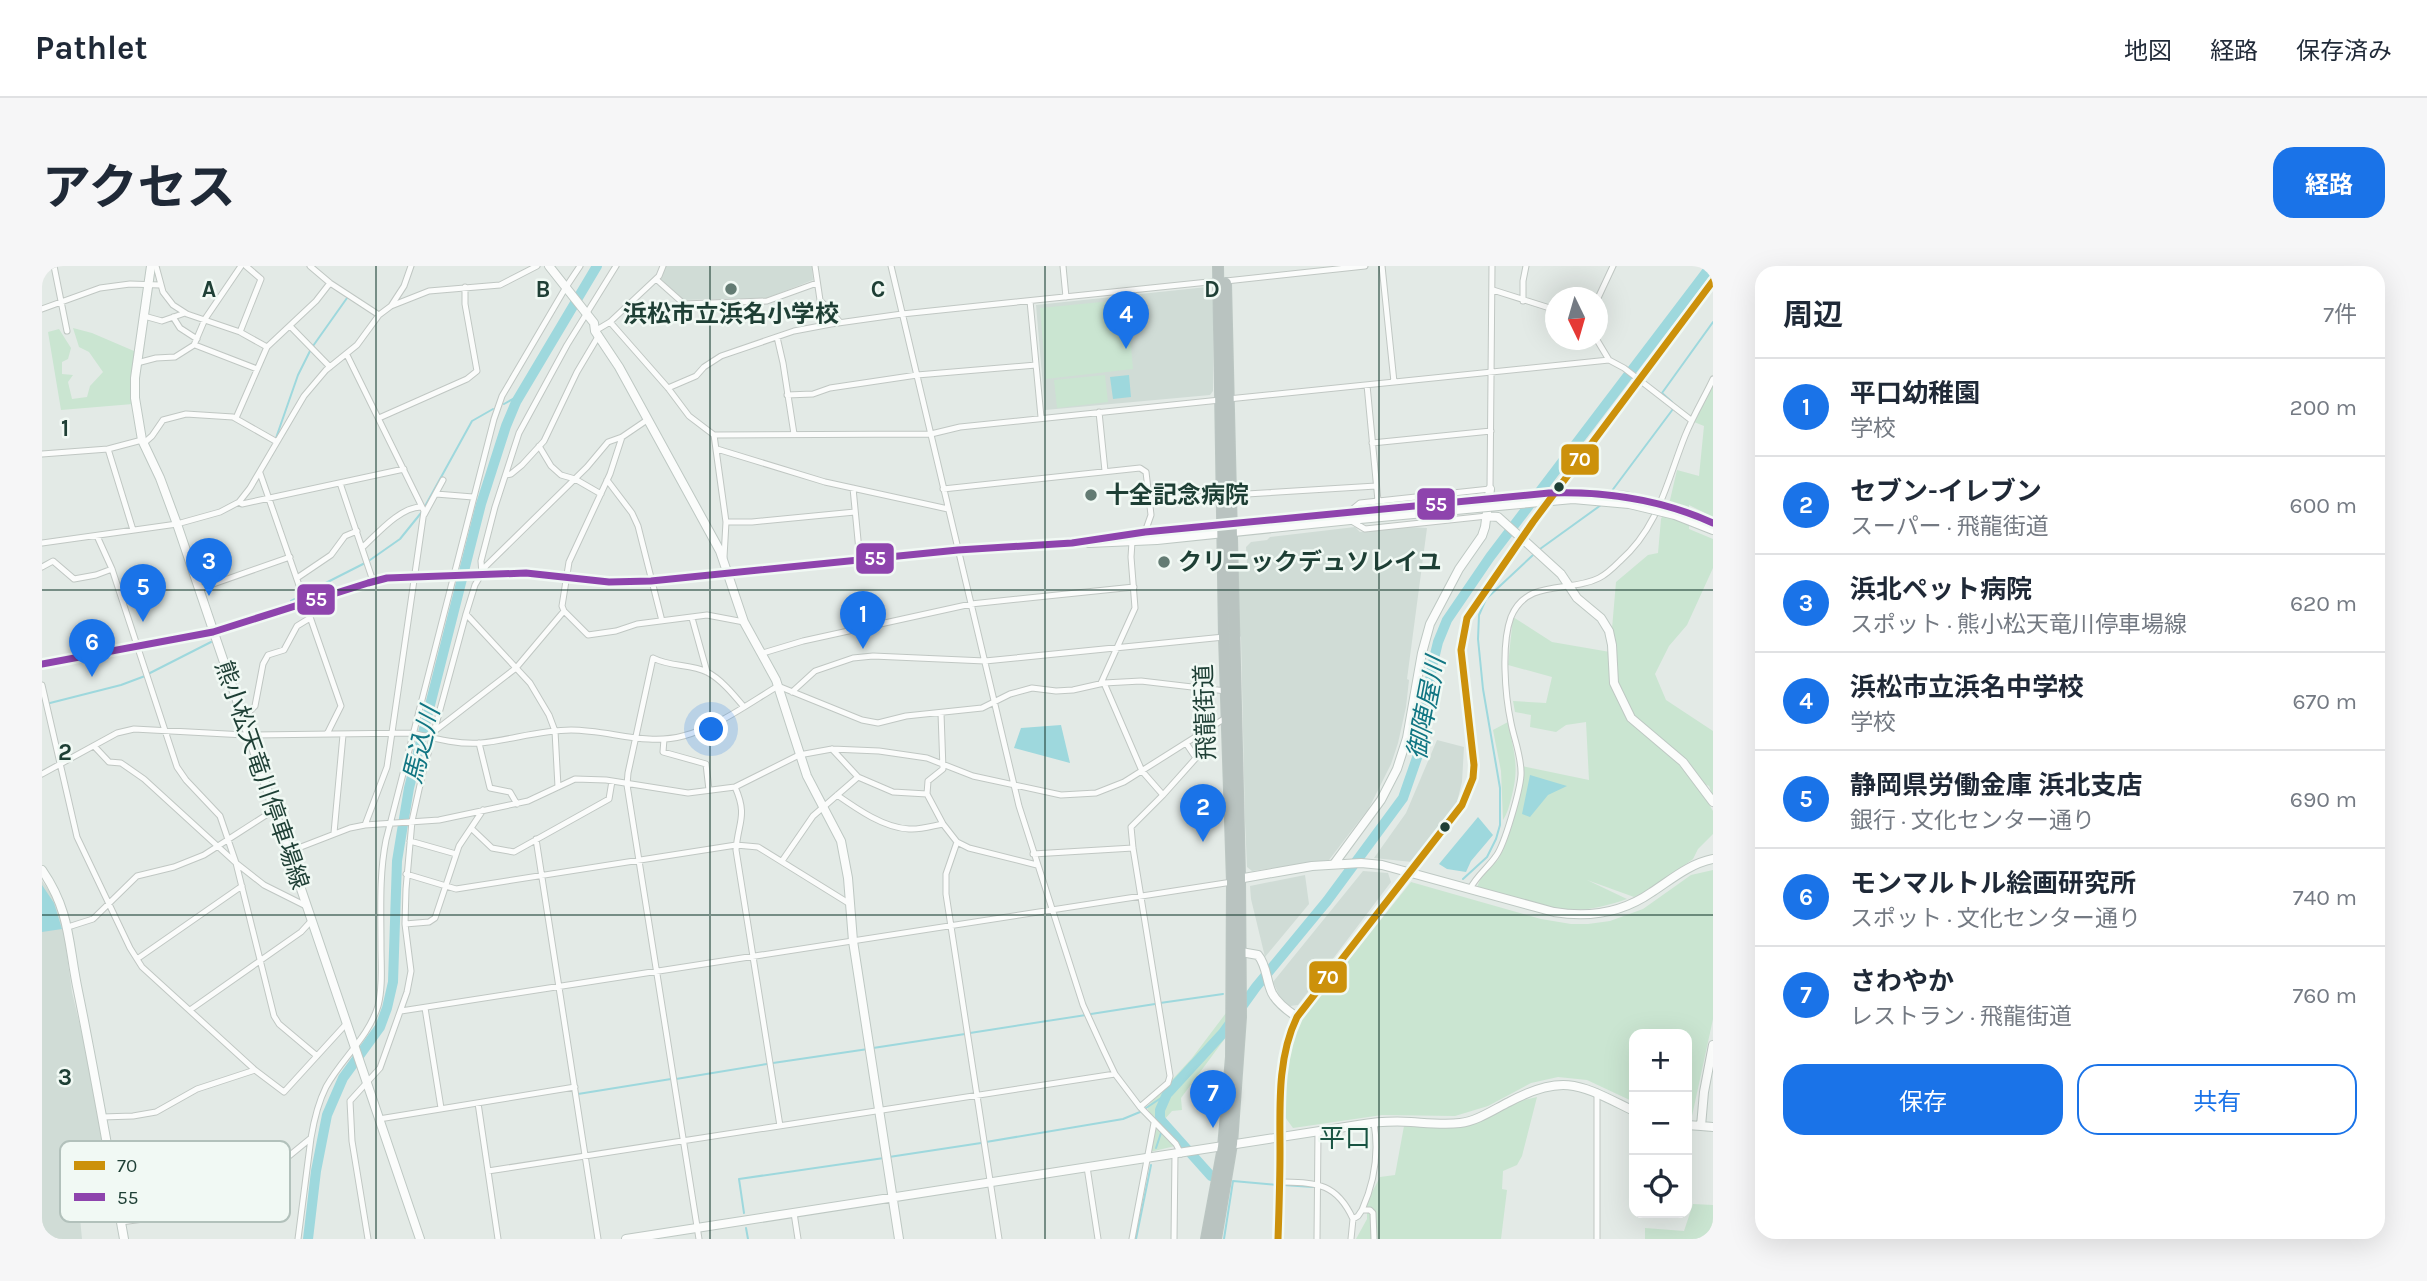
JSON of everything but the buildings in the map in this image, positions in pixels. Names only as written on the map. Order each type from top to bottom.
[{"type":"highway","name":"飛龍街道","points":[[1218,266],[1222,281]]},
{"type":"highway","name":"飛龍街道","points":[[1216,1239],[1241,1017],[1241,952],[1224,637],[1226,496],[1222,281],[1225,266]]},
{"type":"highway","name":"飛龍街道","points":[[1206,1239],[1228,1145],[1236,880],[1226,529]]},
{"type":"street","points":[[54,266],[67,331]]},
{"type":"street","points":[[153,266],[170,303],[185,313],[240,332],[267,348]]},
{"type":"street","name":"熊小松天竜川停車場線","points":[[153,266],[144,316],[135,398],[143,442],[177,524],[420,1239]]},
{"type":"street","points":[[138,363],[175,357],[196,342],[205,319],[244,266],[261,279],[240,332]]},
{"type":"street","points":[[310,266],[330,283],[379,314]]},
{"type":"street","points":[[391,306],[404,286],[411,266]]},
{"type":"street","points":[[42,543],[177,524],[213,515],[239,502],[260,473],[304,396],[330,367],[357,345],[379,314],[391,306],[429,291],[500,285],[537,266]]},
{"type":"street","points":[[549,266],[586,311],[723,558],[744,621],[778,685],[807,776],[841,841],[848,878],[853,941],[899,1239]]},
{"type":"street","points":[[298,1239],[316,1112],[327,1085],[357,1049],[369,1028],[380,993],[383,857],[473,498],[502,396],[580,266]]},
{"type":"street","points":[[480,575],[481,561],[513,450],[528,416],[586,311],[616,266]]},
{"type":"street","points":[[506,475],[522,465],[544,441],[597,333],[656,279],[663,266]]},
{"type":"street","points":[[815,266],[820,300],[840,323]]},
{"type":"street","points":[[891,266],[1014,785],[1033,854],[1086,1011],[1115,1074],[1140,1107],[1165,1133],[1178,1154],[1174,1239]]},
{"type":"street","points":[[1063,266],[1066,297]]},
{"type":"street","points":[[668,388],[696,376],[721,356],[777,337],[840,323],[902,314],[1365,266]]},
{"type":"street","points":[[1382,266],[1394,382]]},
{"type":"street","points":[[1337,864],[1381,800],[1397,769],[1408,738],[1422,653],[1430,624],[1454,578],[1482,536],[1490,489],[1492,266]]},
{"type":"street","points":[[1523,301],[1526,266]]},
{"type":"street","points":[[1603,287],[1613,266]]},
{"type":"street","points":[[656,279],[684,304],[767,301],[817,283]]},
{"type":"street","points":[[1278,1239],[1282,1080],[1285,1046],[1297,1017],[1469,793],[1474,765],[1461,650],[1462,633],[1467,618],[1519,536],[1636,377],[1713,281]]},
{"type":"street","points":[[236,418],[267,348],[330,283]]},
{"type":"street","points":[[42,309],[100,288],[130,284],[160,285]]},
{"type":"street","points":[[379,418],[467,379],[477,371],[465,304],[465,287]]},
{"type":"street","points":[[1493,290],[1545,307]]},
{"type":"street","points":[[1030,301],[1041,417]]},
{"type":"street","points":[[144,316],[162,321],[185,313]]},
{"type":"street","points":[[173,317],[180,328],[196,342],[257,369]]},
{"type":"street","points":[[610,322],[689,416],[714,435],[931,434],[960,426],[1041,417],[1609,360]]},
{"type":"street","points":[[290,326],[330,367]]},
{"type":"street","points":[[777,337],[793,434]]},
{"type":"street","points":[[1603,350],[1609,360],[1624,368],[1691,420]]},
{"type":"street","points":[[347,355],[423,511]]},
{"type":"street","points":[[787,395],[806,395],[830,388],[918,375],[1036,365]]},
{"type":"street","points":[[1470,889],[1476,877],[1496,856],[1503,842],[1521,775],[1504,674],[1511,619],[1528,597],[1543,589],[1598,579],[1620,562],[1640,541],[1660,507],[1691,420],[1713,379]]},
{"type":"street","points":[[1367,385],[1378,500]]},
{"type":"street","points":[[1099,412],[1105,471]]},
{"type":"street","points":[[42,454],[108,449],[143,442],[152,436],[163,420],[174,416],[217,415],[236,418],[277,442]]},
{"type":"street","points":[[368,1239],[349,1101],[380,1068],[401,1012],[411,971],[405,924],[410,822],[475,585],[486,566],[575,479],[608,442],[622,437],[648,420]]},
{"type":"street","points":[[1372,443],[1490,431]]},
{"type":"street","points":[[714,435],[726,522],[723,558]]},
{"type":"street","points":[[622,437],[607,480],[569,562],[562,606],[564,611],[588,635],[637,624],[707,615],[744,621]]},
{"type":"street","points":[[539,446],[551,466],[561,475],[575,479],[601,494]]},
{"type":"street","points":[[108,449],[134,530]]},
{"type":"street","points":[[717,449],[825,482],[948,509]]},
{"type":"street","points":[[943,489],[1143,468],[1146,472],[1151,515],[1145,532]]},
{"type":"street","points":[[239,502],[242,504],[404,469]]},
{"type":"street","points":[[260,473],[341,706],[327,734]]},
{"type":"street","points":[[365,825],[387,767],[423,511],[443,480]]},
{"type":"street","points":[[607,480],[632,513],[638,526],[662,621]]},
{"type":"street","points":[[340,483],[373,581]]},
{"type":"street","points":[[1150,499],[1376,486]]},
{"type":"street","points":[[853,488],[860,561]]},
{"type":"street","points":[[1348,516],[1360,503],[1490,489]]},
{"type":"street","points":[[436,494],[473,498]]},
{"type":"street","points":[[42,664],[213,632],[303,598],[373,581],[415,577],[526,573],[609,582],[651,581],[958,550],[1132,542],[1348,516],[1573,499],[1676,512],[1713,523]]},
{"type":"street","points":[[363,547],[388,523],[412,508],[423,511]]},
{"type":"street","points":[[726,522],[855,512]]},
{"type":"street","points":[[1676,512],[1713,530]]},
{"type":"street","points":[[1348,516],[1365,528],[1497,517],[1561,575],[1577,598],[1601,618],[1609,631],[1614,683],[1631,718],[1683,762],[1713,802]]},
{"type":"street","points":[[1072,543],[1145,532],[1226,529]]},
{"type":"street","points":[[297,578],[331,555],[345,536],[357,531]]},
{"type":"street","points":[[97,536],[112,569],[163,731],[177,766],[186,780],[220,816],[236,863],[277,1022],[317,1056]]},
{"type":"street","points":[[1132,542],[1135,608],[1103,683],[1142,771],[1163,795]]},
{"type":"street","points":[[199,589],[290,557]]},
{"type":"street","points":[[42,567],[53,561],[74,579],[112,569]]},
{"type":"street","points":[[763,653],[803,641],[971,604],[1134,587]]},
{"type":"street","points":[[436,730],[516,668],[564,611]]},
{"type":"street","points":[[466,614],[538,695],[555,731],[558,787]]},
{"type":"street","points":[[243,718],[255,706],[263,664],[268,655],[284,650],[297,626],[310,618]]},
{"type":"street","points":[[692,618],[706,672]]},
{"type":"street","points":[[792,692],[815,671],[853,658],[873,656],[985,662],[1224,637]]},
{"type":"street","points":[[699,1239],[627,785],[629,760],[653,658],[706,672],[744,706]]},
{"type":"street","points":[[778,685],[862,720],[878,723],[906,716],[982,708],[1032,688],[1056,691],[1103,683],[1141,681],[1226,691]]},
{"type":"street","points":[[42,685],[77,837],[137,959],[157,982],[255,1070],[284,1092],[347,1023]]},
{"type":"street","points":[[42,774],[127,730],[248,734],[391,733],[479,743],[574,730],[664,739],[701,729],[778,685]]},
{"type":"street","points":[[940,713],[944,764],[928,781],[927,794],[943,824],[957,842],[969,848],[1037,865]]},
{"type":"street","points":[[288,852],[365,825],[439,820],[517,804],[539,797],[575,779],[612,781],[688,793],[735,787],[799,755],[832,748],[928,758],[973,776],[1061,796],[1096,793],[1142,771],[1227,717]]},
{"type":"street","points":[[334,834],[343,734]]},
{"type":"street","points":[[664,739],[663,752],[706,764],[709,790]]},
{"type":"street","points":[[479,743],[489,788],[510,792],[517,804]]},
{"type":"street","points":[[1140,1107],[1168,1083],[1170,1076],[1131,827],[1196,758],[1186,743]]},
{"type":"street","points":[[94,746],[109,762],[121,763],[144,779],[264,885],[306,906]]},
{"type":"street","points":[[832,748],[858,777],[893,792],[927,794]]},
{"type":"street","points":[[782,861],[801,831],[823,806],[858,777]]},
{"type":"street","points":[[472,829],[492,848],[514,852],[609,799],[612,781]]},
{"type":"street","points":[[735,787],[741,799],[743,816],[736,845],[780,1126]]},
{"type":"street","points":[[837,795],[869,815],[899,827],[910,829],[943,824]]},
{"type":"street","points":[[68,927],[93,919],[137,876],[174,867],[204,855],[274,810]]},
{"type":"street","points":[[405,924],[433,920],[456,854],[483,810]]},
{"type":"street","points":[[536,839],[598,1239]]},
{"type":"street","points":[[410,841],[456,854]]},
{"type":"street","points":[[957,842],[947,874],[946,894],[999,1239]]},
{"type":"street","points":[[406,874],[456,889],[736,845],[758,847],[850,904]]},
{"type":"street","points":[[1033,854],[1133,848]]},
{"type":"street","points":[[401,1012],[1337,864],[1382,865],[1554,912],[1599,914],[1630,905],[1687,868],[1713,859]]},
{"type":"street","points":[[42,870],[54,887],[68,927],[106,1141]]},
{"type":"street","points":[[137,959],[242,887]]},
{"type":"street","points":[[190,1010],[261,961],[312,920]]},
{"type":"street","points":[[1241,952],[1258,955],[1264,962],[1272,994],[1297,1017]]},
{"type":"street","points":[[425,1008],[441,1108]]},
{"type":"street","points":[[1701,1126],[1713,1045]]},
{"type":"street","points":[[102,1117],[156,1112],[197,1089],[255,1070]]},
{"type":"street","points":[[488,1171],[1115,1074]]},
{"type":"street","points":[[626,1239],[1193,1152],[1280,1136],[1374,1123],[1463,1122],[1485,1115],[1531,1090],[1551,1085],[1576,1085],[1629,1108]]},
{"type":"street","points":[[379,1119],[575,1087]]},
{"type":"street","points":[[1597,1092],[1597,1239]]},
{"type":"street","points":[[478,1103],[498,1239]]},
{"type":"street","points":[[1353,1219],[1362,1210],[1371,1188],[1377,1144],[1374,1123]]},
{"type":"street","points":[[1132,1239],[1157,1125]]},
{"type":"street","points":[[1692,1125],[1713,1126]]},
{"type":"street","points":[[1317,1239],[1318,1131]]},
{"type":"street","points":[[290,1155],[311,1138]]},
{"type":"street","points":[[1087,1167],[1098,1239]]},
{"type":"street","points":[[1280,1182],[1318,1184],[1334,1191],[1353,1219],[1351,1239]]},
{"type":"street","points":[[1362,1210],[1370,1210],[1373,1213],[1374,1239]]},
{"type":"street","points":[[794,1213],[798,1239]]},
{"type":"street","points":[[124,1239],[121,1223],[128,1222]]},
{"type":"shaded area","name":"浜松市立浜名小学校","points":[[666,266],[812,266],[813,280],[767,298],[683,300],[661,279]]},
{"type":"shaded area","points":[[1207,287],[1213,293],[1213,391],[1210,395],[1045,410],[1036,305]]},
{"type":"shaded area","points":[[1355,527],[1360,532],[1427,528],[1407,679],[1406,707],[1398,743],[1391,764],[1369,808],[1329,860],[1252,871],[1247,867],[1237,566],[1247,563],[1246,547],[1251,542],[1267,540],[1270,537]]},
{"type":"shaded area","points":[[1437,740],[1464,747],[1462,782],[1456,806],[1412,862],[1374,858],[1406,813]]},
{"type":"shaded area","points":[[1363,871],[1388,873],[1391,882],[1298,1005],[1290,1006],[1280,997],[1273,982]]},
{"type":"shaded area","points":[[1305,875],[1309,904],[1265,957],[1250,886]]},
{"type":"shaded area","points":[[42,881],[53,896],[62,919],[72,992],[89,1064],[102,1141],[60,1141],[60,1222],[80,1222],[82,1239],[42,1239]]},
{"type":"green space","points":[[1122,300],[1127,303],[1133,369],[1046,379],[1040,308]]},
{"type":"green space","points":[[73,328],[134,351],[133,404],[61,410],[48,332],[59,329],[71,348],[68,359],[62,362],[62,374],[73,375],[68,382],[72,399],[87,397],[90,386],[103,372],[89,352],[79,347]]},
{"type":"green space","points":[[1105,375],[1108,402],[1057,408],[1054,380]]},
{"type":"green space","points":[[1713,383],[1713,517],[1689,505],[1689,529],[1713,539],[1713,568],[1687,625],[1669,646],[1655,674],[1666,700],[1713,731],[1713,796],[1709,786],[1694,779],[1713,811],[1713,834],[1698,849],[1693,859],[1649,890],[1634,897],[1587,880],[1627,899],[1600,907],[1562,910],[1477,887],[1483,873],[1498,860],[1506,843],[1514,815],[1522,766],[1589,780],[1586,722],[1566,725],[1556,732],[1530,727],[1531,715],[1515,712],[1513,701],[1546,703],[1552,677],[1508,665],[1513,617],[1552,642],[1610,652],[1616,582],[1648,555],[1658,553],[1661,519],[1670,500],[1677,470],[1699,476],[1704,426],[1694,422]]},
{"type":"green space","points":[[1508,722],[1515,760],[1515,778],[1503,820],[1501,771],[1493,730]]},
{"type":"green space","points":[[1713,870],[1713,1019],[1692,1116],[1692,1029],[1629,1029],[1629,1100],[1587,1080],[1558,1077],[1531,1083],[1488,1106],[1455,1116],[1382,1115],[1293,1128],[1285,1117],[1287,1060],[1296,1026],[1411,882],[1541,919],[1588,924],[1610,921],[1643,909],[1691,875]]},
{"type":"green space","points":[[1226,1013],[1226,1037],[1181,1098],[1182,1110],[1172,1111],[1164,1120],[1175,1146],[1150,1152],[1154,1123],[1147,1107],[1192,1058]]},
{"type":"green space","points":[[1537,1097],[1522,1156],[1517,1165],[1503,1171],[1502,1189],[1507,1190],[1501,1239],[1356,1239],[1367,1219],[1367,1202],[1380,1177],[1395,1175],[1404,1126],[1464,1127],[1515,1102]]},
{"type":"green space","points":[[1693,1204],[1713,1205],[1713,1239],[1645,1239],[1645,1228],[1684,1231],[1688,1218],[1692,1218]]},
{"type":"water","points":[[1129,375],[1131,397],[1113,399],[1110,377]]},
{"type":"water","points":[[1061,725],[1070,763],[1014,748],[1021,728]]},
{"type":"water","points":[[1530,775],[1567,786],[1548,795],[1530,817],[1522,814]]},
{"type":"water","points":[[1478,817],[1493,835],[1471,861],[1466,872],[1447,869],[1439,864]]},
{"type":"water","points":[[42,885],[54,903],[62,929],[42,932]]},
{"type":"waterway","name":"馬込川","points":[[308,1239],[316,1171],[327,1115],[343,1078],[380,1027],[387,1008],[393,982],[397,861],[409,788],[481,504],[516,402],[597,266]]},
{"type":"waterway","name":"御陣屋川","points":[[1211,1176],[1160,1119],[1160,1110],[1167,1094],[1223,1033],[1256,987],[1327,901],[1403,798],[1419,752],[1432,667],[1447,620],[1490,557],[1711,266]]},
{"type":"waterway","points":[[313,346],[347,298]]},
{"type":"waterway","points":[[1672,402],[1662,393],[1713,322]]},
{"type":"waterway","points":[[276,438],[298,375],[310,351]]},
{"type":"waterway","points":[[504,404],[520,395]]},
{"type":"waterway","points":[[424,508],[472,421],[493,409]]},
{"type":"waterway","points":[[1611,492],[1673,409]]},
{"type":"waterway","points":[[1540,549],[1601,505]]},
{"type":"waterway","points":[[370,560],[400,539],[421,513]]},
{"type":"waterway","points":[[1463,879],[1487,857],[1500,825],[1500,788],[1483,689],[1478,639],[1479,615],[1486,599],[1533,555]]},
{"type":"waterway","points":[[304,594],[365,563]]},
{"type":"waterway","points":[[291,601],[299,597]]},
{"type":"waterway","points":[[150,673],[211,642]]},
{"type":"waterway","points":[[50,703],[145,676]]},
{"type":"waterway","points":[[1160,1003],[1223,994]]},
{"type":"waterway","points":[[1091,1014],[1155,1004]]},
{"type":"waterway","points":[[970,1033],[1086,1015]]},
{"type":"waterway","points":[[873,1048],[965,1034]]},
{"type":"waterway","points":[[773,1063],[868,1049]]},
{"type":"waterway","points":[[676,1079],[767,1064]]},
{"type":"waterway","points":[[578,1094],[671,1079]]},
{"type":"waterway","points":[[986,1142],[1123,1119],[1140,1112],[1167,1094]]},
{"type":"waterway","points":[[1156,1148],[1161,1133]]},
{"type":"waterway","points":[[889,1157],[981,1143]]},
{"type":"waterway","points":[[744,1213],[739,1179],[884,1158]]},
{"type":"waterway","points":[[1136,1239],[1151,1165]]},
{"type":"waterway","name":"御陣屋川","points":[[1224,1239],[1233,1181],[1277,1185]]},
{"type":"waterway","points":[[1283,1185],[1313,1187]]},
{"type":"waterway","points":[[746,1228],[748,1239]]},
{"type":"transit line","name":"70","points":[[1278,1239],[1281,1083],[1286,1049],[1297,1017],[1462,805],[1473,778],[1474,765],[1461,650],[1467,618],[1533,522],[1713,281]]},
{"type":"transit line","name":"55","points":[[42,664],[213,632],[387,578],[526,573],[609,582],[651,581],[958,550],[1072,543],[1145,532],[1549,493],[1592,493],[1633,498],[1673,508],[1713,523]]},
{"type":"place","name":"浜松市立浜名小学校","points":[[731,289]]},
{"type":"place","name":"浜松市立浜名中学校","points":[[1126,349]]},
{"type":"place","name":"十全記念病院","points":[[1091,495]]},
{"type":"place","name":"クリニックデュソレイユ","points":[[1164,562]]},
{"type":"place","name":"浜北ペット病院","points":[[209,596]]},
{"type":"place","name":"静岡県労働金庫 浜北支店","points":[[143,622]]},
{"type":"place","name":"平口幼稚園","points":[[863,649]]},
{"type":"place","name":"モンマルトル絵画研究所","points":[[92,677]]},
{"type":"place","name":"セブン-イレブン","points":[[1203,842]]},
{"type":"place","name":"さわやか","points":[[1213,1128]]},
{"type":"district","name":"平口","points":[[1345,1138]]}]
